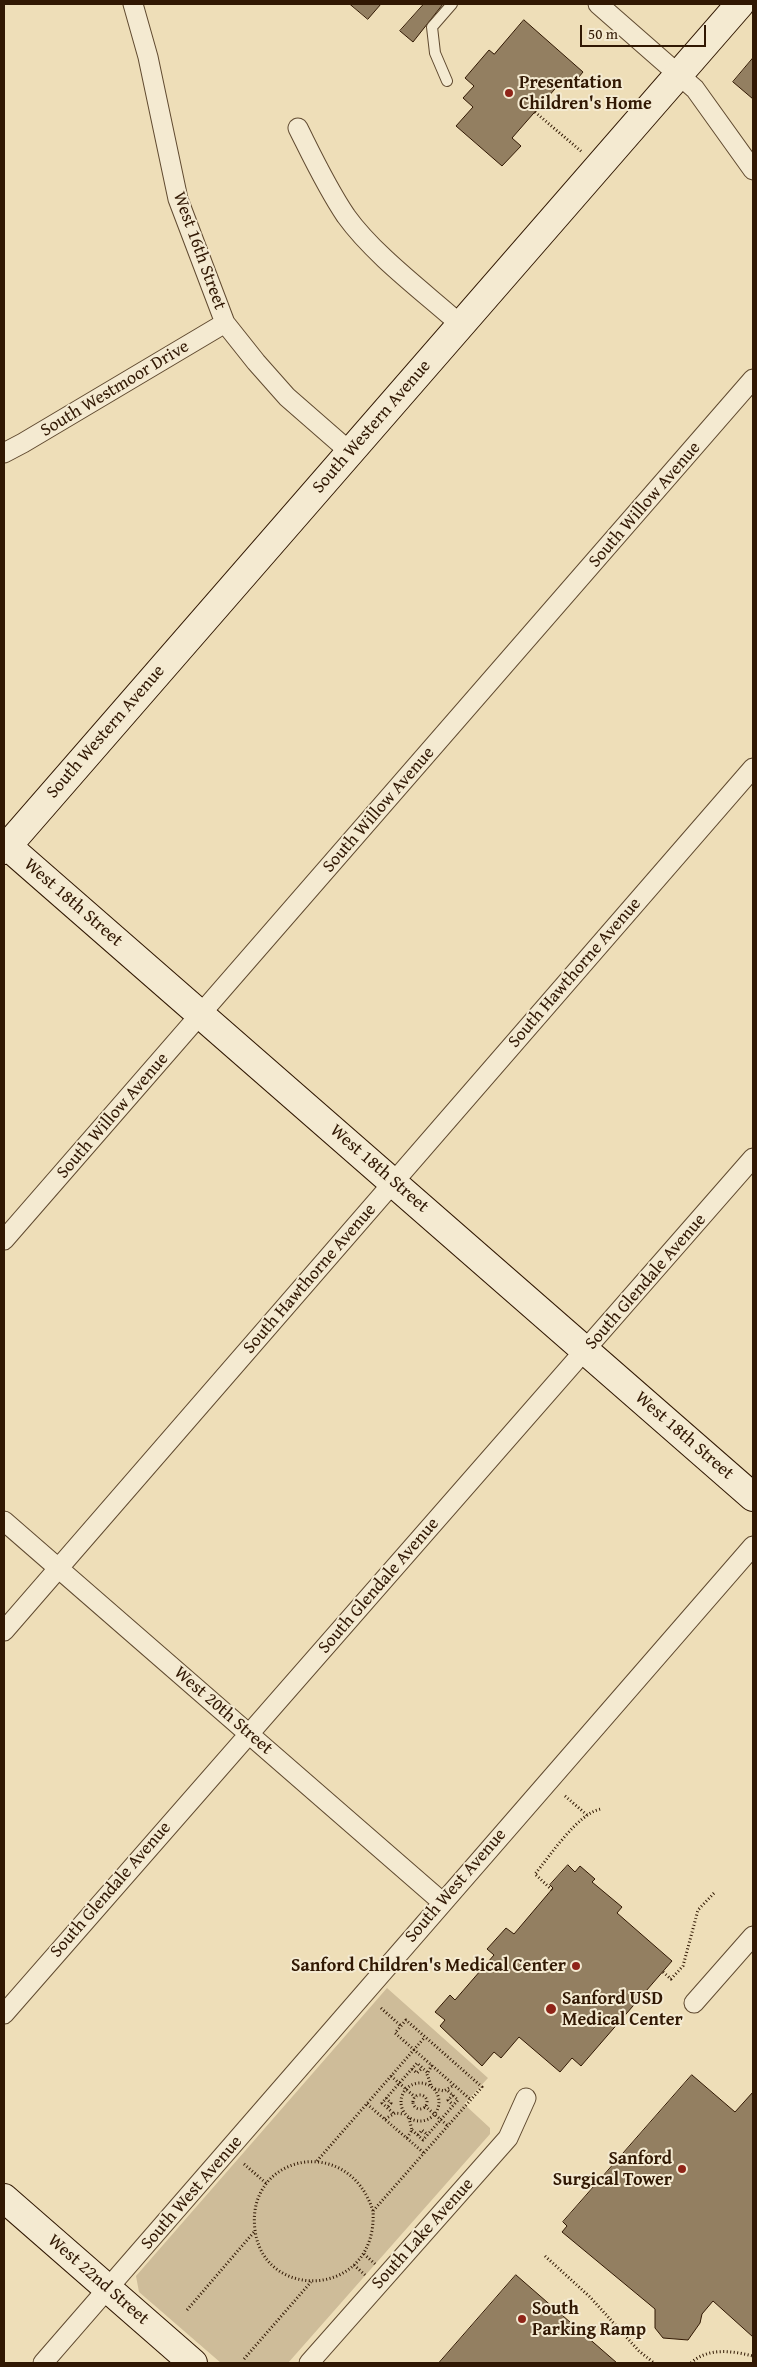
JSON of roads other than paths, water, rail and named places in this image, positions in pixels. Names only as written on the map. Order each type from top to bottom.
[{"type":"street","name":"West 16th Street","points":[[133,4],[148,57],[178,199],[226,323],[256,362],[287,397],[350,452]]},
{"type":"street","points":[[598,4],[695,89],[753,170]]},
{"type":"street","name":"South Western Avenue","points":[[5,846],[740,4]]},
{"type":"street","points":[[298,128],[326,185],[347,217],[374,247],[461,325]]},
{"type":"street","name":"South Westmoor Drive","points":[[4,453],[23,444],[226,323]]},
{"type":"street","name":"South Willow Avenue","points":[[4,1240],[753,379]]},
{"type":"street","name":"South Hawthorne Avenue","points":[[4,1631],[753,768]]},
{"type":"street","name":"West 18th Street","points":[[5,846],[394,1182],[753,1497]]},
{"type":"street","name":"South Glendale Avenue","points":[[4,2014],[753,1158]]},
{"type":"street","name":"West 20th Street","points":[[4,1521],[442,1902]]},
{"type":"street","name":"South West Avenue","points":[[43,2363],[753,1546]]},
{"type":"street","points":[[694,2002],[753,1936]]},
{"type":"street","name":"South Lake Avenue","points":[[309,2363],[508,2138],[526,2098]]},
{"type":"street","name":"West 22nd Street","points":[[4,2198],[193,2363]]},
{"type":"lane","points":[[447,81],[435,53],[432,27],[452,4]]},
{"type":"place","name":"Presentation Children's Home","points":[[509,93]]},
{"type":"place","name":"Sanford Children's Medical Center","points":[[576,1966]]},
{"type":"place","name":"Sanford USD Medical Center","points":[[551,2009]]},
{"type":"place","name":"Sanford Surgical Tower","points":[[682,2169]]},
{"type":"place","name":"South Parking Ramp","points":[[522,2319]]}]
